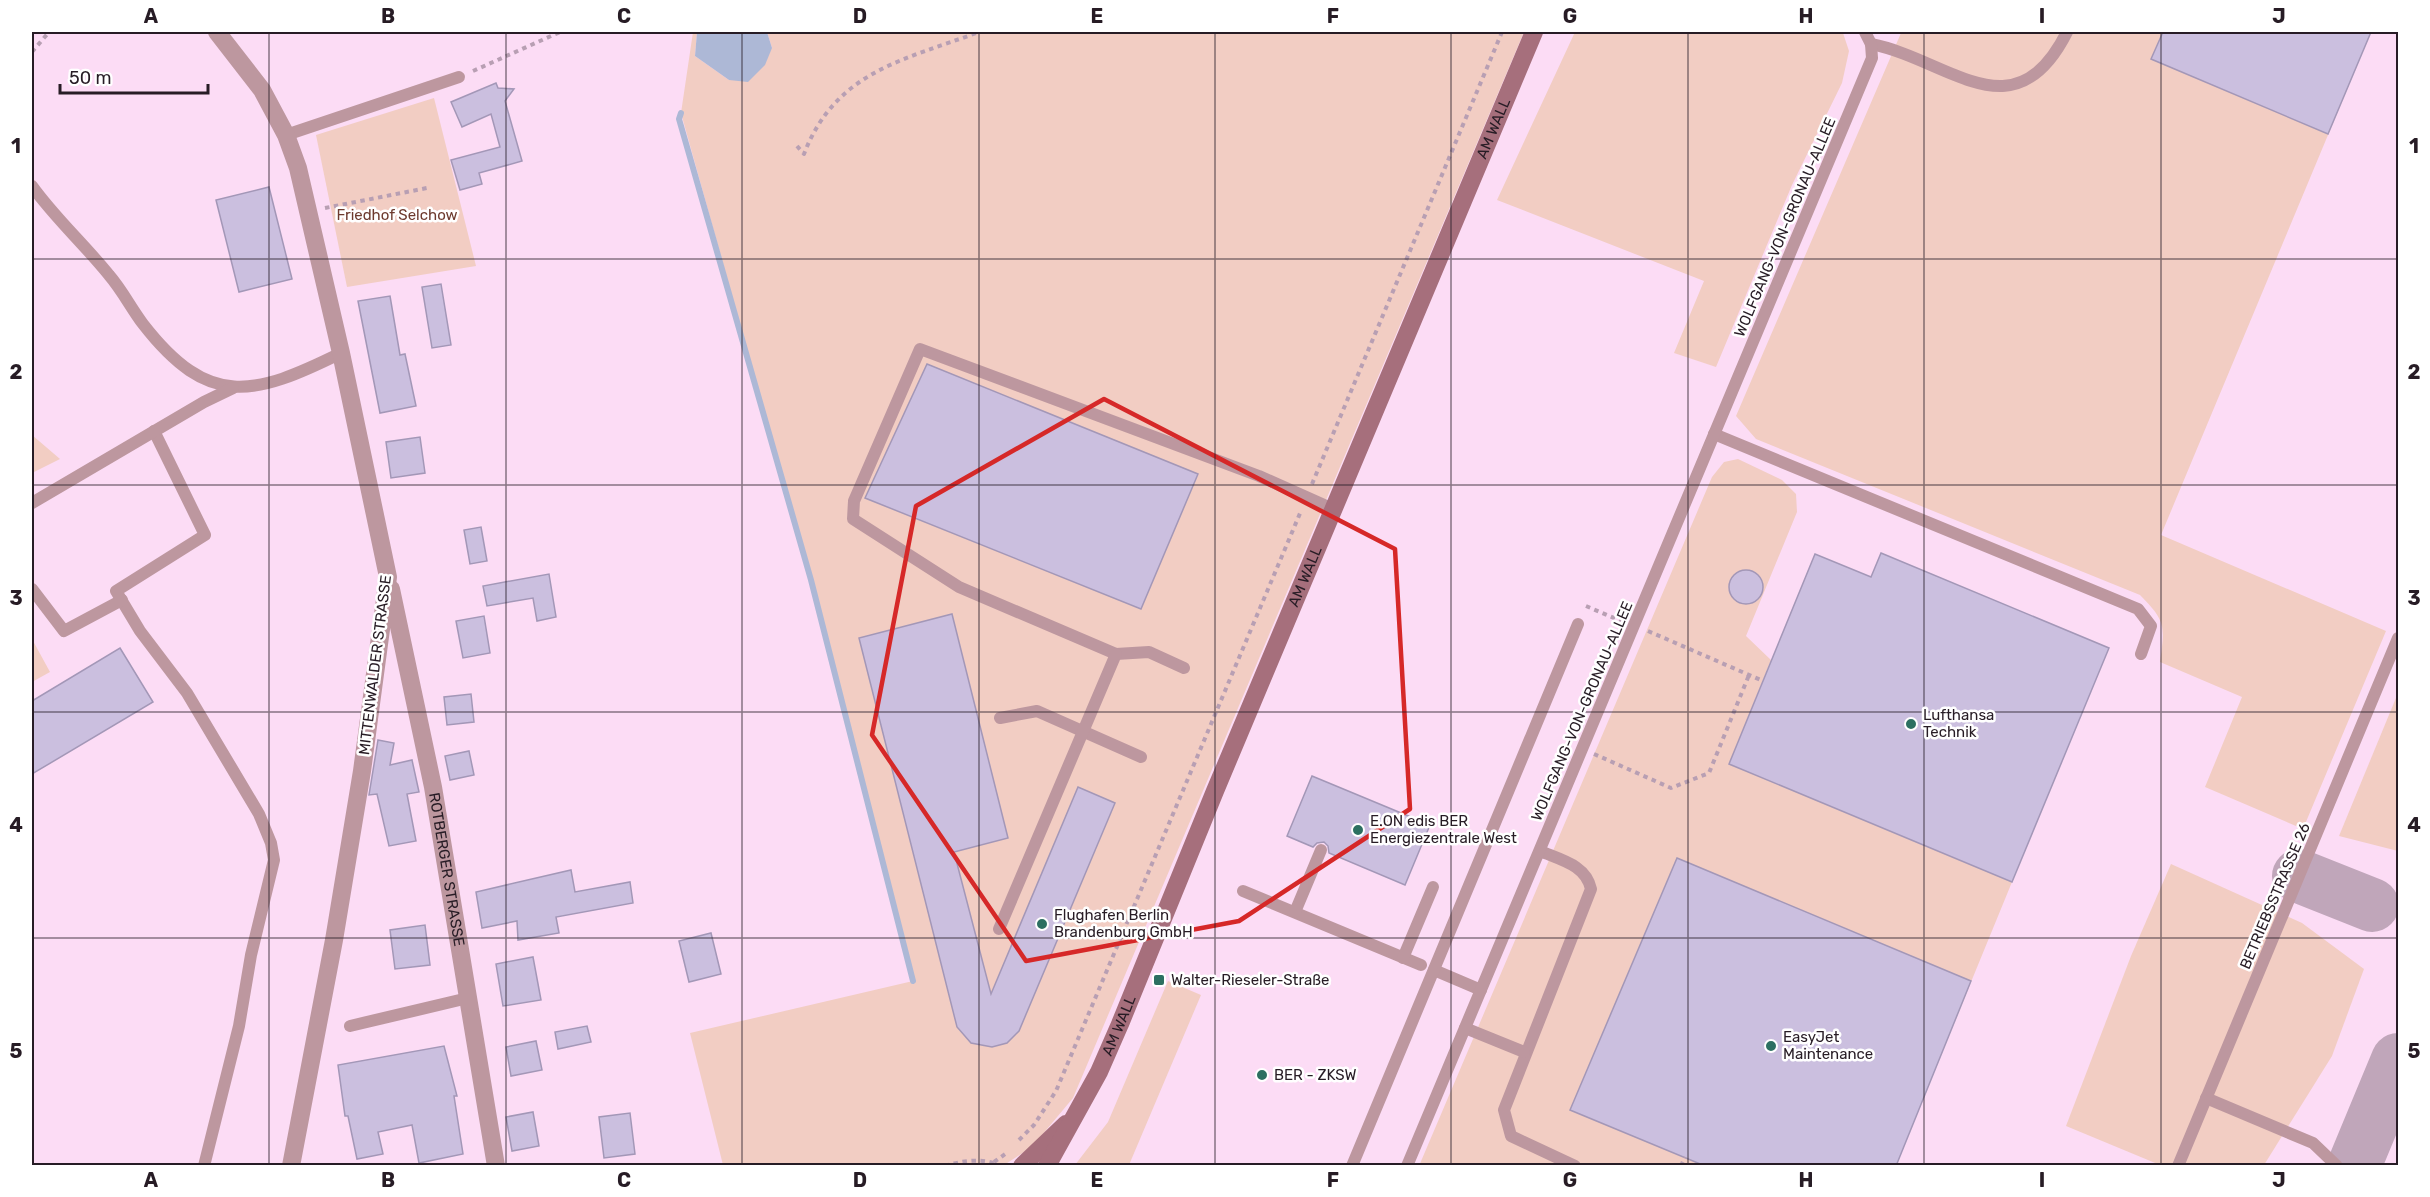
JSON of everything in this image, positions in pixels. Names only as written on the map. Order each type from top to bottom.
[{"type":"street","name":"MITTENWALDER STRASSE","points":[[217,32],[262,90],[286,135],[309,211],[388,577],[345,874],[291,1166]]},
{"type":"street","name":"AM WALL","points":[[1047,1166],[1099,1072],[1120,1024],[1534,32]]},
{"type":"street","name":"ROTBERGER STRASSE","points":[[388,577],[433,787],[496,1166]]},
{"type":"street","name":"AM WALL","points":[[1022,1166],[1072,1119]]},
{"type":"lane","points":[[1865,32],[1871,44],[1892,48],[1965,80],[1991,86],[2019,83],[2036,75],[2057,51],[2067,32]]},
{"type":"lane","name":"WOLFGANG-VON-GRONAU-ALLEE","points":[[1410,1164],[1872,58],[1871,44]]},
{"type":"lane","points":[[286,135],[459,77]]},
{"type":"lane","points":[[32,186],[56,219],[110,275],[144,325],[175,358],[202,380],[233,388],[258,387],[341,353]]},
{"type":"lane","points":[[1184,668],[1149,652],[1116,654],[959,587],[853,519],[854,501],[920,349],[1259,476],[1334,508]]},
{"type":"lane","points":[[32,503],[154,430],[233,388]]},
{"type":"lane","points":[[154,430],[205,535],[116,591],[140,631],[187,693],[259,814],[271,843],[274,860],[250,956],[238,1026],[204,1166]]},
{"type":"lane","points":[[1714,434],[2138,609],[2151,626],[2141,654]]},
{"type":"lane","points":[[32,589],[64,631],[122,600]]},
{"type":"lane","points":[[1352,1166],[1578,624]]},
{"type":"lane","name":"BETRIEBSSTRASSE 26","points":[[2178,1166],[2398,638]]},
{"type":"lane","points":[[999,928],[1116,654]]},
{"type":"lane","points":[[1000,718],[1037,711],[1141,758]]},
{"type":"lane","points":[[1295,912],[1321,850]]},
{"type":"lane","points":[[1540,851],[1577,867],[1588,876],[1591,889],[1524,1053],[1504,1110],[1511,1136],[1575,1166]]},
{"type":"lane","points":[[1403,958],[1434,887]]},
{"type":"lane","points":[[1244,891],[1420,965]]},
{"type":"lane","points":[[1434,970],[1481,990]]},
{"type":"lane","points":[[350,1026],[468,998]]},
{"type":"lane","points":[[1465,1028],[1524,1053]]},
{"type":"lane","points":[[2206,1098],[2313,1143],[2337,1166]]},
{"type":"path","points":[[32,52],[48,32]]},
{"type":"path","points":[[459,77],[560,32]]},
{"type":"path","points":[[797,146],[804,154],[814,129],[831,106],[872,72],[979,32]]},
{"type":"path","points":[[945,1166],[966,1161],[997,1164],[1034,1125],[1056,1091],[1502,32]]},
{"type":"path","points":[[309,211],[427,188]]},
{"type":"path","points":[[1586,606],[1763,681]]},
{"type":"path","points":[[1582,749],[1671,788],[1709,773],[1749,675]]},
{"type":"path","points":[[1681,1166],[1685,1157]]},
{"type":"highlighted area","points":[[1104,399],[1395,549],[1410,809],[1239,921],[1026,961],[872,735],[916,506]]},
{"type":"green space","points":[[693,32],[697,32],[695,56],[729,80],[772,48],[767,32],[1524,32],[1073,1098],[1032,1147],[1004,1165],[723,1165],[690,1033],[913,981],[811,580],[681,113]]},
{"type":"green space","points":[[1575,32],[1843,33],[1849,51],[1842,83],[1792,185],[1716,367],[1674,353],[1704,281],[1497,200]]},
{"type":"green space","points":[[1898,32],[2371,32],[2161,535],[2386,631],[2303,829],[2205,787],[2242,697],[2160,662],[2163,640],[2162,625],[2155,611],[2140,595],[1756,439],[1736,416],[1901,33]]},
{"type":"green space","name":"Friedhof Selchow","points":[[434,98],[476,266],[347,287],[316,135]]},
{"type":"green space","points":[[32,435],[60,459],[32,473]]},
{"type":"green space","points":[[1738,459],[1782,480],[1796,494],[1797,512],[1746,636],[1771,660],[1729,764],[2012,882],[1896,1165],[1419,1166],[1712,477],[1724,462]]},
{"type":"green space","points":[[32,639],[50,672],[32,682]]},
{"type":"green space","points":[[2398,693],[2398,851],[2339,836]]},
{"type":"green space","points":[[2171,864],[2302,923],[2364,969],[2332,1056],[2264,1165],[2160,1165],[2066,1126],[2131,956]]},
{"type":"green space","points":[[1168,981],[1201,995],[1129,1165],[1075,1165],[1108,1122]]},
{"type":"water","points":[[697,32],[767,32],[772,48],[765,65],[748,82],[729,80],[695,56]]},
{"type":"building","points":[[2163,32],[2371,32],[2328,134],[2151,59]]},
{"type":"building","points":[[496,83],[498,88],[514,89],[505,101],[522,161],[479,173],[482,184],[460,190],[451,160],[500,147],[491,114],[462,127],[451,102]]},
{"type":"building","points":[[269,187],[292,279],[239,292],[216,200]]},
{"type":"building","points":[[441,284],[451,345],[432,348],[422,287]]},
{"type":"building","points":[[390,296],[400,355],[405,354],[416,406],[380,413],[358,301]]},
{"type":"building","points":[[927,364],[1198,474],[1141,609],[865,498]]},
{"type":"building","points":[[420,437],[425,473],[391,478],[386,442]]},
{"type":"building","points":[[481,527],[487,561],[470,564],[464,530]]},
{"type":"building","name":"Lufthansa Technik","points":[[1881,553],[2109,648],[2012,882],[1729,764],[1815,554],[1871,577]]},
{"type":"building","points":[[1746,570],[1758,575],[1763,587],[1758,599],[1746,604],[1734,599],[1729,587],[1734,575]]},
{"type":"building","points":[[549,574],[556,617],[537,621],[533,598],[487,606],[483,586]]},
{"type":"building","points":[[952,614],[1008,838],[954,852],[991,994],[1078,787],[1115,803],[1019,1031],[1007,1043],[992,1047],[971,1043],[957,1027],[859,638]]},
{"type":"building","points":[[484,616],[490,653],[463,658],[456,621]]},
{"type":"building","points":[[120,648],[153,702],[32,774],[32,701]]},
{"type":"building","points":[[471,694],[474,722],[447,725],[444,697]]},
{"type":"building","points":[[378,740],[394,743],[390,765],[412,760],[419,792],[407,794],[416,841],[389,846],[377,794],[369,795]]},
{"type":"building","points":[[469,751],[474,775],[450,780],[445,756]]},
{"type":"building","name":"E.ON edis BER Energiezentrale West","points":[[1312,776],[1430,825],[1405,885],[1329,853],[1328,846],[1324,842],[1317,843],[1313,847],[1287,836]]},
{"type":"building","name":"EasyJet Maintenance","points":[[1677,858],[1971,981],[1896,1166],[1705,1166],[1570,1110]]},
{"type":"building","points":[[571,870],[575,892],[630,882],[633,903],[556,917],[559,933],[518,940],[517,921],[482,928],[476,892]]},
{"type":"building","points":[[425,925],[430,965],[395,969],[390,930]]},
{"type":"building","points":[[711,933],[721,974],[689,982],[679,941]]},
{"type":"building","points":[[533,957],[541,1000],[503,1006],[496,964]]},
{"type":"building","points":[[587,1026],[591,1042],[558,1049],[555,1032]]},
{"type":"building","points":[[536,1041],[542,1070],[511,1076],[506,1047]]},
{"type":"building","points":[[444,1046],[457,1096],[454,1096],[463,1154],[419,1163],[412,1125],[378,1132],[383,1154],[357,1159],[348,1116],[345,1116],[338,1065]]},
{"type":"building","points":[[533,1112],[539,1146],[512,1151],[506,1117]]},
{"type":"building","points":[[630,1113],[635,1154],[604,1158],[599,1117]]},
{"type":"waterway","points":[[681,113],[679,119],[811,580],[913,981]]},
{"type":"taxiway","points":[[2299,876],[2372,905]]},
{"type":"taxiway","points":[[2354,1166],[2398,1060]]},
{"type":"place","name":"Lufthansa Technik","points":[[1911,724]]},
{"type":"place","name":"E.ON edis BER Energiezentrale West","points":[[1358,830]]},
{"type":"place","name":"Flughafen Berlin Brandenburg GmbH","points":[[1042,924]]},
{"type":"place","name":"Walter-Rieseler-Straße","points":[[1159,980]]},
{"type":"place","name":"EasyJet Maintenance","points":[[1771,1046]]},
{"type":"place","name":"BER - ZKSW","points":[[1262,1075]]}]
